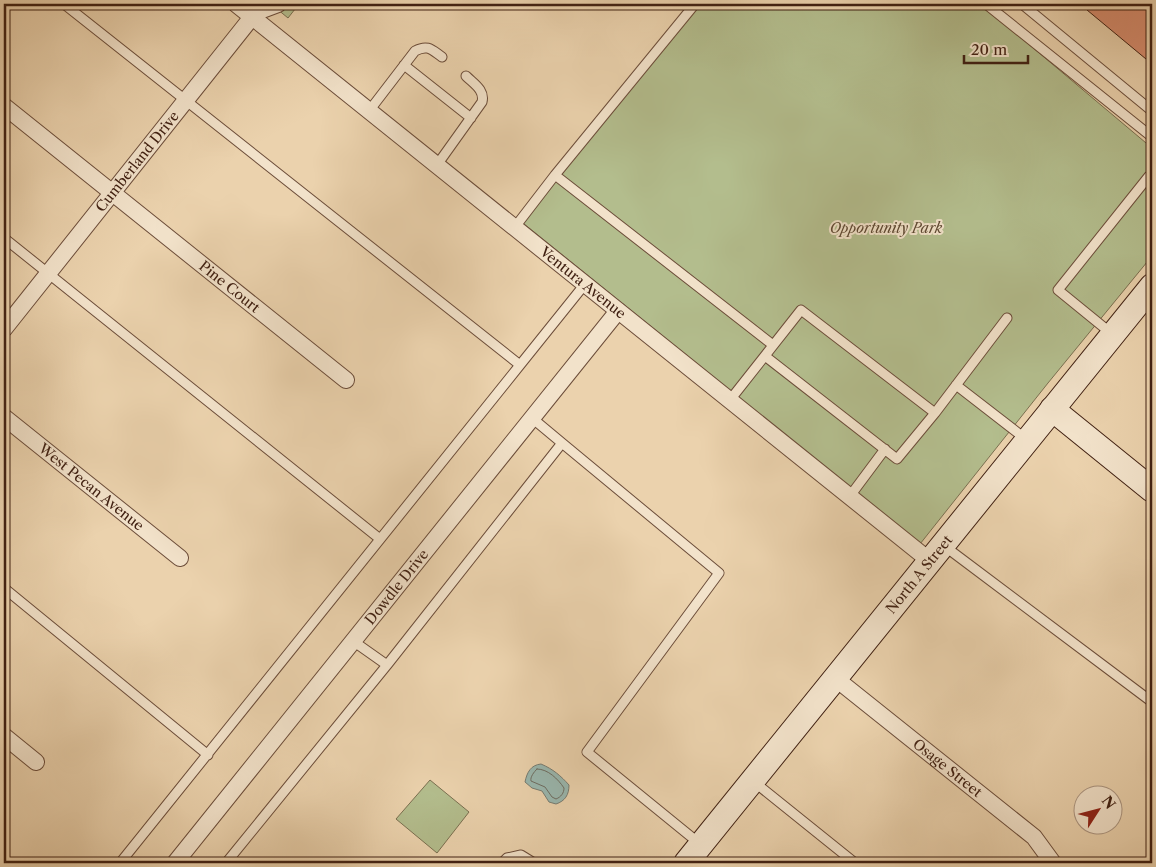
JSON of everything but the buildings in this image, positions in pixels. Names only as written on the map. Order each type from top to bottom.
[{"type":"main road","name":"North A Street","points":[[686,863],[1152,286]]},
{"type":"main road","points":[[1052,409],[1151,486]]},
{"type":"street","name":"Ventura Avenue","points":[[236,4],[850,496],[937,553]]},
{"type":"street","name":"Cumberland Drive","points":[[4,329],[252,17],[262,10],[278,4]]},
{"type":"street","name":"Pine Court","points":[[4,106],[346,380]]},
{"type":"street","name":"Dowdle Drive","points":[[175,863],[618,311]]},
{"type":"street","name":"West Pecan Avenue","points":[[4,417],[180,558]]},
{"type":"street","name":"Osage Street","points":[[835,678],[1034,837],[1053,863]]},
{"type":"street","points":[[4,736],[36,762]]},
{"type":"lane","points":[[64,4],[520,365]]},
{"type":"lane","points":[[515,228],[555,175],[695,4]]},
{"type":"lane","points":[[986,4],[1152,137]]},
{"type":"lane","points":[[1022,4],[1152,111]]},
{"type":"lane","points":[[369,110],[415,51],[425,47],[442,57]]},
{"type":"lane","points":[[404,65],[472,118]]},
{"type":"lane","points":[[437,165],[484,99],[481,90],[466,76]]},
{"type":"lane","points":[[555,175],[773,345]]},
{"type":"lane","points":[[1113,335],[1058,290],[1149,176],[1152,179]]},
{"type":"lane","points":[[4,238],[380,539]]},
{"type":"lane","points":[[120,863],[585,284]]},
{"type":"lane","points":[[730,400],[801,310],[935,413]]},
{"type":"lane","points":[[765,356],[898,459],[1007,318]]},
{"type":"lane","points":[[956,385],[1027,440]]},
{"type":"lane","points":[[532,418],[719,573],[586,752],[701,844]]},
{"type":"lane","points":[[226,863],[387,665],[562,443]]},
{"type":"lane","points":[[850,496],[885,449]]},
{"type":"lane","points":[[937,553],[1152,702]]},
{"type":"lane","points":[[4,588],[208,754]]},
{"type":"lane","points":[[353,641],[387,665]]},
{"type":"lane","points":[[752,781],[855,863]]},
{"type":"lane","points":[[502,863],[507,858],[521,855],[534,863]]},
{"type":"green space","points":[[271,4],[299,4],[288,18]]},
{"type":"green space","name":"Opportunity Park","points":[[692,4],[979,4],[1152,148],[1152,256],[920,544],[518,219]]},
{"type":"green space","points":[[430,780],[469,812],[437,853],[396,819]]},
{"type":"water","points":[[541,764],[556,773],[569,785],[566,797],[559,803],[549,802],[542,791],[532,788],[525,782],[530,770]]}]
